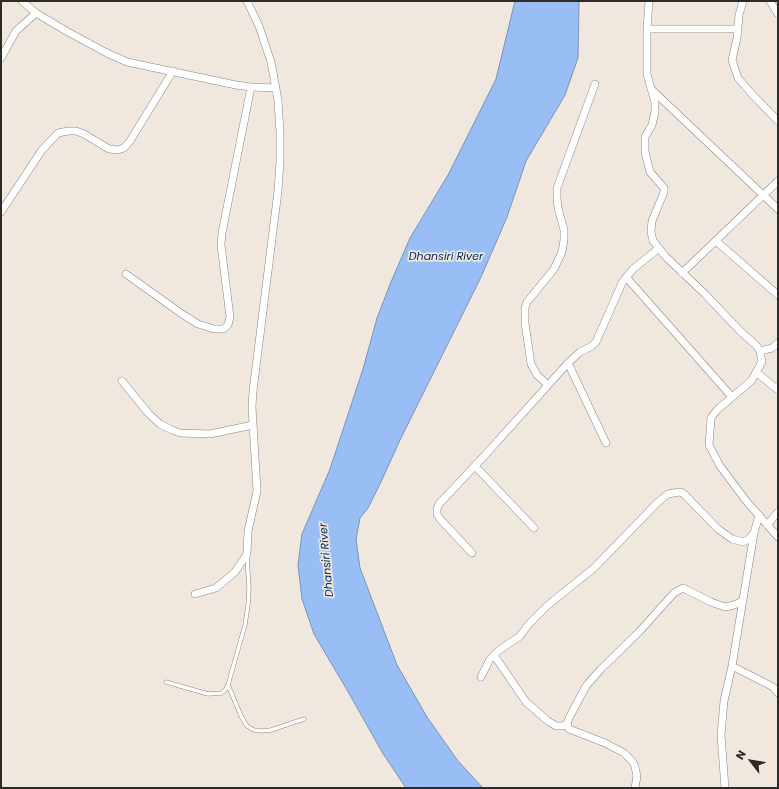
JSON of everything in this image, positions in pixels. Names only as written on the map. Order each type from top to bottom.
[{"type":"street","points":[[22,1],[36,13],[68,32],[119,58],[136,64],[251,87],[276,88]]},
{"type":"street","points":[[195,594],[216,588],[235,572],[247,554],[248,531],[257,491],[253,425],[253,391],[272,241],[279,169],[280,133],[278,100],[271,62],[259,26],[247,1]]},
{"type":"street","points":[[650,1],[647,74],[655,103],[654,119],[645,137],[644,145],[650,172],[664,188],[664,192],[652,221],[651,232],[653,241],[658,249],[705,294],[741,332],[756,345],[760,351],[762,362],[751,381],[717,410],[711,418],[709,445],[720,466],[766,525],[778,537]]},
{"type":"street","points":[[743,1],[739,15],[732,60],[738,78],[778,121]]},
{"type":"street","points":[[770,1],[778,14]]},
{"type":"street","points":[[1,58],[16,31],[36,13]]},
{"type":"street","points":[[648,29],[738,29]]},
{"type":"street","points":[[1,212],[42,150],[58,133],[68,130],[76,131],[109,149],[118,150],[124,148],[130,141],[173,71]]},
{"type":"street","points":[[548,385],[537,375],[532,364],[525,322],[525,308],[527,302],[554,269],[562,252],[564,230],[557,204],[557,188],[595,84]]},
{"type":"street","points":[[126,274],[198,324],[214,329],[223,329],[228,325],[230,317],[221,245],[251,87]]},
{"type":"street","points":[[651,89],[778,209]]},
{"type":"street","points":[[682,273],[778,181]]},
{"type":"street","points":[[716,241],[778,295]]},
{"type":"street","points":[[472,553],[437,514],[437,509],[442,500],[475,466],[568,363],[580,352],[592,346],[596,342],[626,277],[639,263],[658,249]]},
{"type":"street","points":[[626,277],[732,397]]},
{"type":"street","points":[[760,351],[772,348],[778,343]]},
{"type":"street","points":[[568,363],[606,443]]},
{"type":"street","points":[[756,372],[778,390]]},
{"type":"street","points":[[122,381],[149,414],[160,424],[180,433],[210,434],[253,425]]},
{"type":"street","points":[[475,466],[534,528]]},
{"type":"street","points":[[481,677],[490,659],[494,655],[520,636],[528,625],[548,605],[594,568],[658,502],[668,494],[679,492],[683,493],[718,528],[732,539],[743,542],[749,539],[754,533]]},
{"type":"street","points":[[766,525],[778,512]]},
{"type":"street","points":[[726,788],[721,735],[724,700],[732,666],[754,533],[759,515]]},
{"type":"street","points":[[494,655],[526,702],[556,726],[562,726],[567,724],[586,686],[601,669],[639,632],[674,592],[683,588],[711,602],[725,607],[743,601]]},
{"type":"street","points":[[732,666],[773,686],[778,693]]},
{"type":"street","points":[[567,724],[569,729],[576,733],[605,743],[624,753],[633,762],[635,767],[637,776],[635,788]]},
{"type":"lane","points":[[166,682],[208,694],[222,693],[228,685],[245,625],[248,605],[249,589],[247,554]]},
{"type":"lane","points":[[228,685],[246,726],[254,730],[271,730],[304,719]]},
{"type":"water","name":"Dhansiri River","points":[[515,1],[579,1],[578,58],[565,95],[526,161],[507,217],[481,277],[368,508],[360,518],[356,539],[360,568],[397,665],[427,717],[458,761],[483,788],[406,788],[382,752],[314,634],[302,599],[298,565],[302,534],[330,469],[363,369],[377,318],[391,282],[410,238],[448,175],[496,79]]}]
